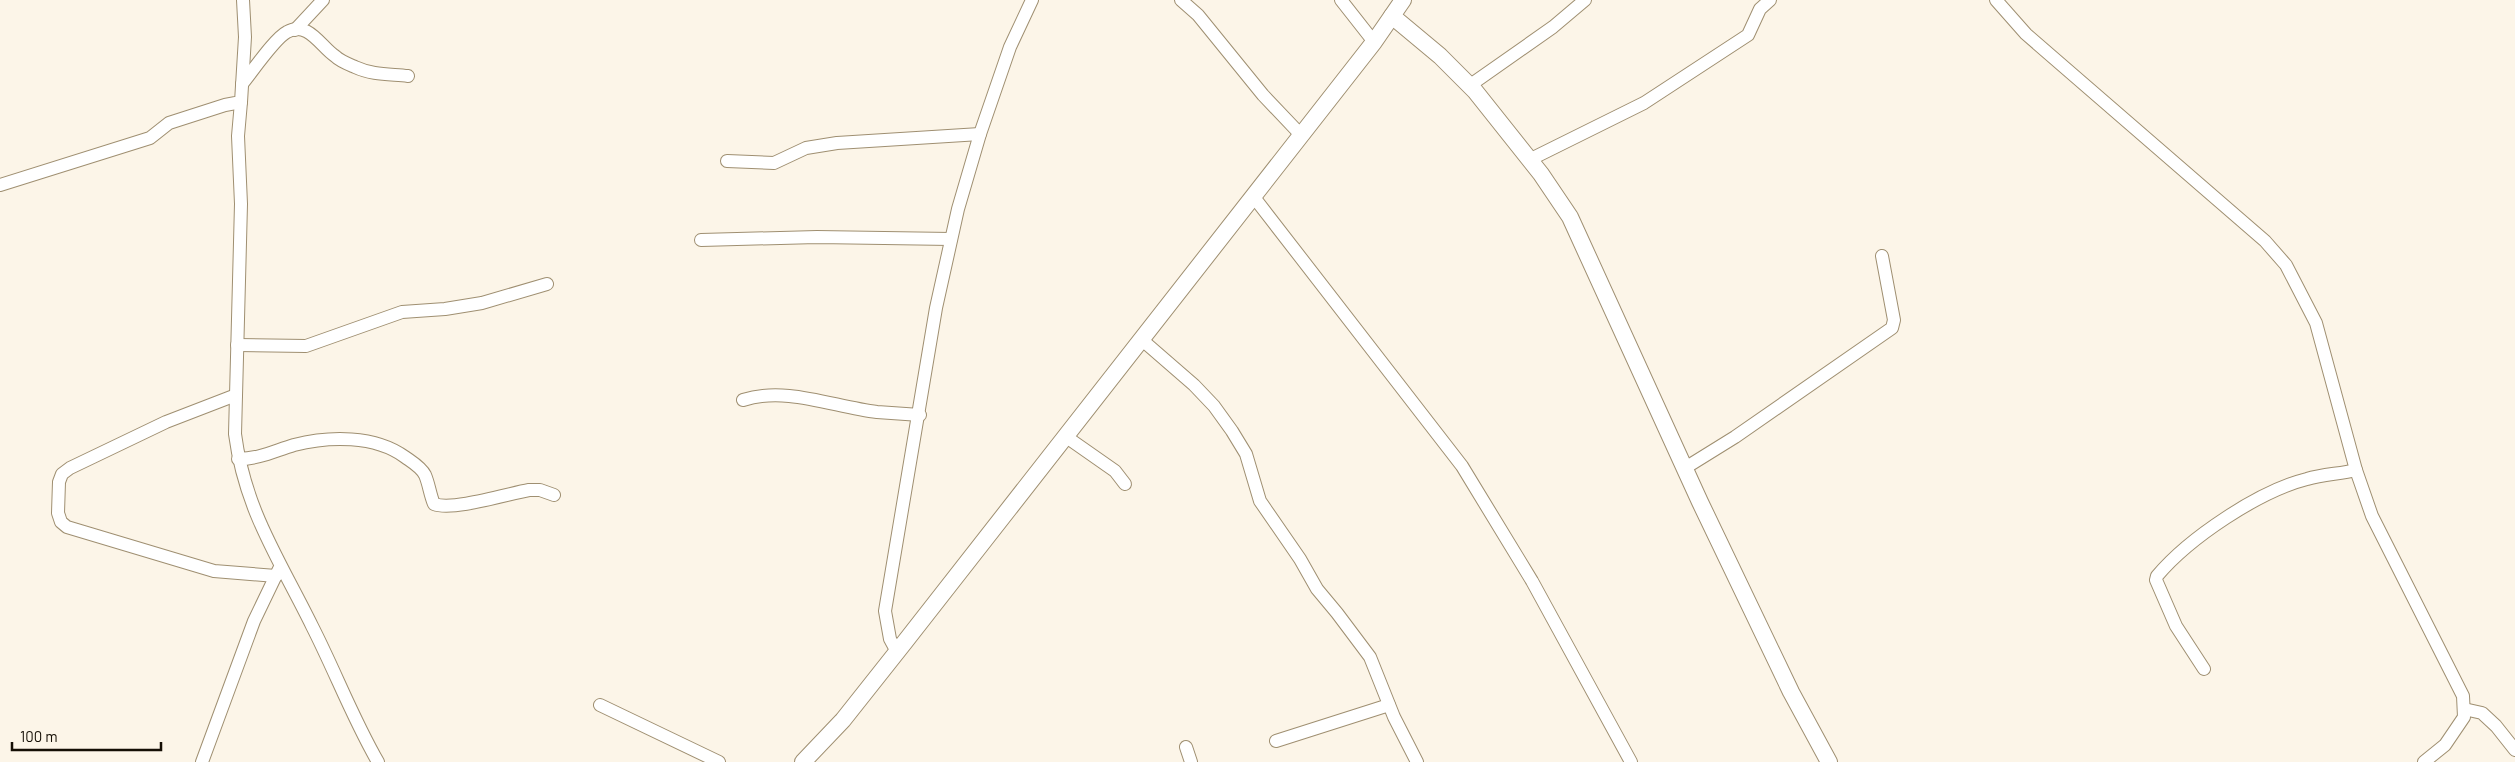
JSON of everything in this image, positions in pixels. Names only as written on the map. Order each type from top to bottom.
[{"type":"main road","points":[[803,762],[843,720],[897,652],[1374,42],[1403,0]]},
{"type":"main road","points":[[1392,16],[1440,56],[1469,86],[1506,128],[1541,174],[1570,217],[1685,468],[1791,692],[1829,762]]},
{"type":"street","points":[[243,0],[245,37],[238,136],[240,204],[235,434],[238,459],[249,497],[278,571],[313,626],[365,739],[378,762]]},
{"type":"street","points":[[295,30],[323,0]]},
{"type":"street","points":[[897,652],[890,639],[885,611],[920,415],[936,308],[951,239],[980,134],[1010,47],[1032,0]]},
{"type":"street","points":[[1181,0],[1198,15],[1263,95],[1301,135]]},
{"type":"street","points":[[1341,0],[1374,42]]},
{"type":"street","points":[[1469,86],[1553,27],[1585,0]]},
{"type":"street","points":[[1529,160],[1644,103],[1748,35],[1760,9],[1770,0]]},
{"type":"street","points":[[1996,0],[2026,34],[2266,241],[2286,265],[2316,323],[2356,470],[2372,516],[2463,696],[2464,717],[2445,745],[2424,762]]},
{"type":"street","points":[[242,84],[276,43],[287,32],[295,30],[312,34],[334,56],[354,67],[370,73],[408,76]]},
{"type":"street","points":[[0,186],[150,138],[169,123],[225,105],[241,102]]},
{"type":"street","points":[[726,162],[774,163],[806,148],[828,144],[980,134]]},
{"type":"street","points":[[1253,196],[1462,466],[1532,581],[1631,762]]},
{"type":"street","points":[[702,240],[817,236],[951,239]]},
{"type":"street","points":[[1685,468],[1735,437],[1892,328],[1894,320],[1882,256]]},
{"type":"street","points":[[237,345],[306,346],[402,312],[445,309],[482,303],[547,284]]},
{"type":"street","points":[[1141,340],[1194,386],[1214,406],[1232,431],[1246,454],[1260,501],[1300,559],[1317,589],[1337,612],[1370,657],[1389,706],[1416,762]]},
{"type":"street","points":[[236,395],[166,422],[70,468],[62,474],[59,482],[58,513],[61,522],[67,527],[214,571],[278,571]]},
{"type":"street","points":[[743,400],[758,395],[777,396],[812,400],[876,412],[920,415]]},
{"type":"street","points":[[1065,436],[1115,471],[1125,484]]},
{"type":"street","points":[[238,459],[267,456],[293,445],[318,441],[373,442],[390,447],[417,465],[425,474],[434,504],[438,506],[454,506],[529,490],[540,490],[554,495]]},
{"type":"street","points":[[2204,669],[2176,626],[2156,580],[2157,576],[2195,540],[2254,502],[2287,485],[2308,478],[2356,470]]},
{"type":"street","points":[[202,762],[254,621],[278,571]]},
{"type":"street","points":[[600,705],[719,762]]},
{"type":"street","points":[[1276,741],[1389,706]]},
{"type":"street","points":[[2464,710],[2482,713],[2496,726],[2515,750]]},
{"type":"street","points":[[1186,747],[1191,762]]}]
